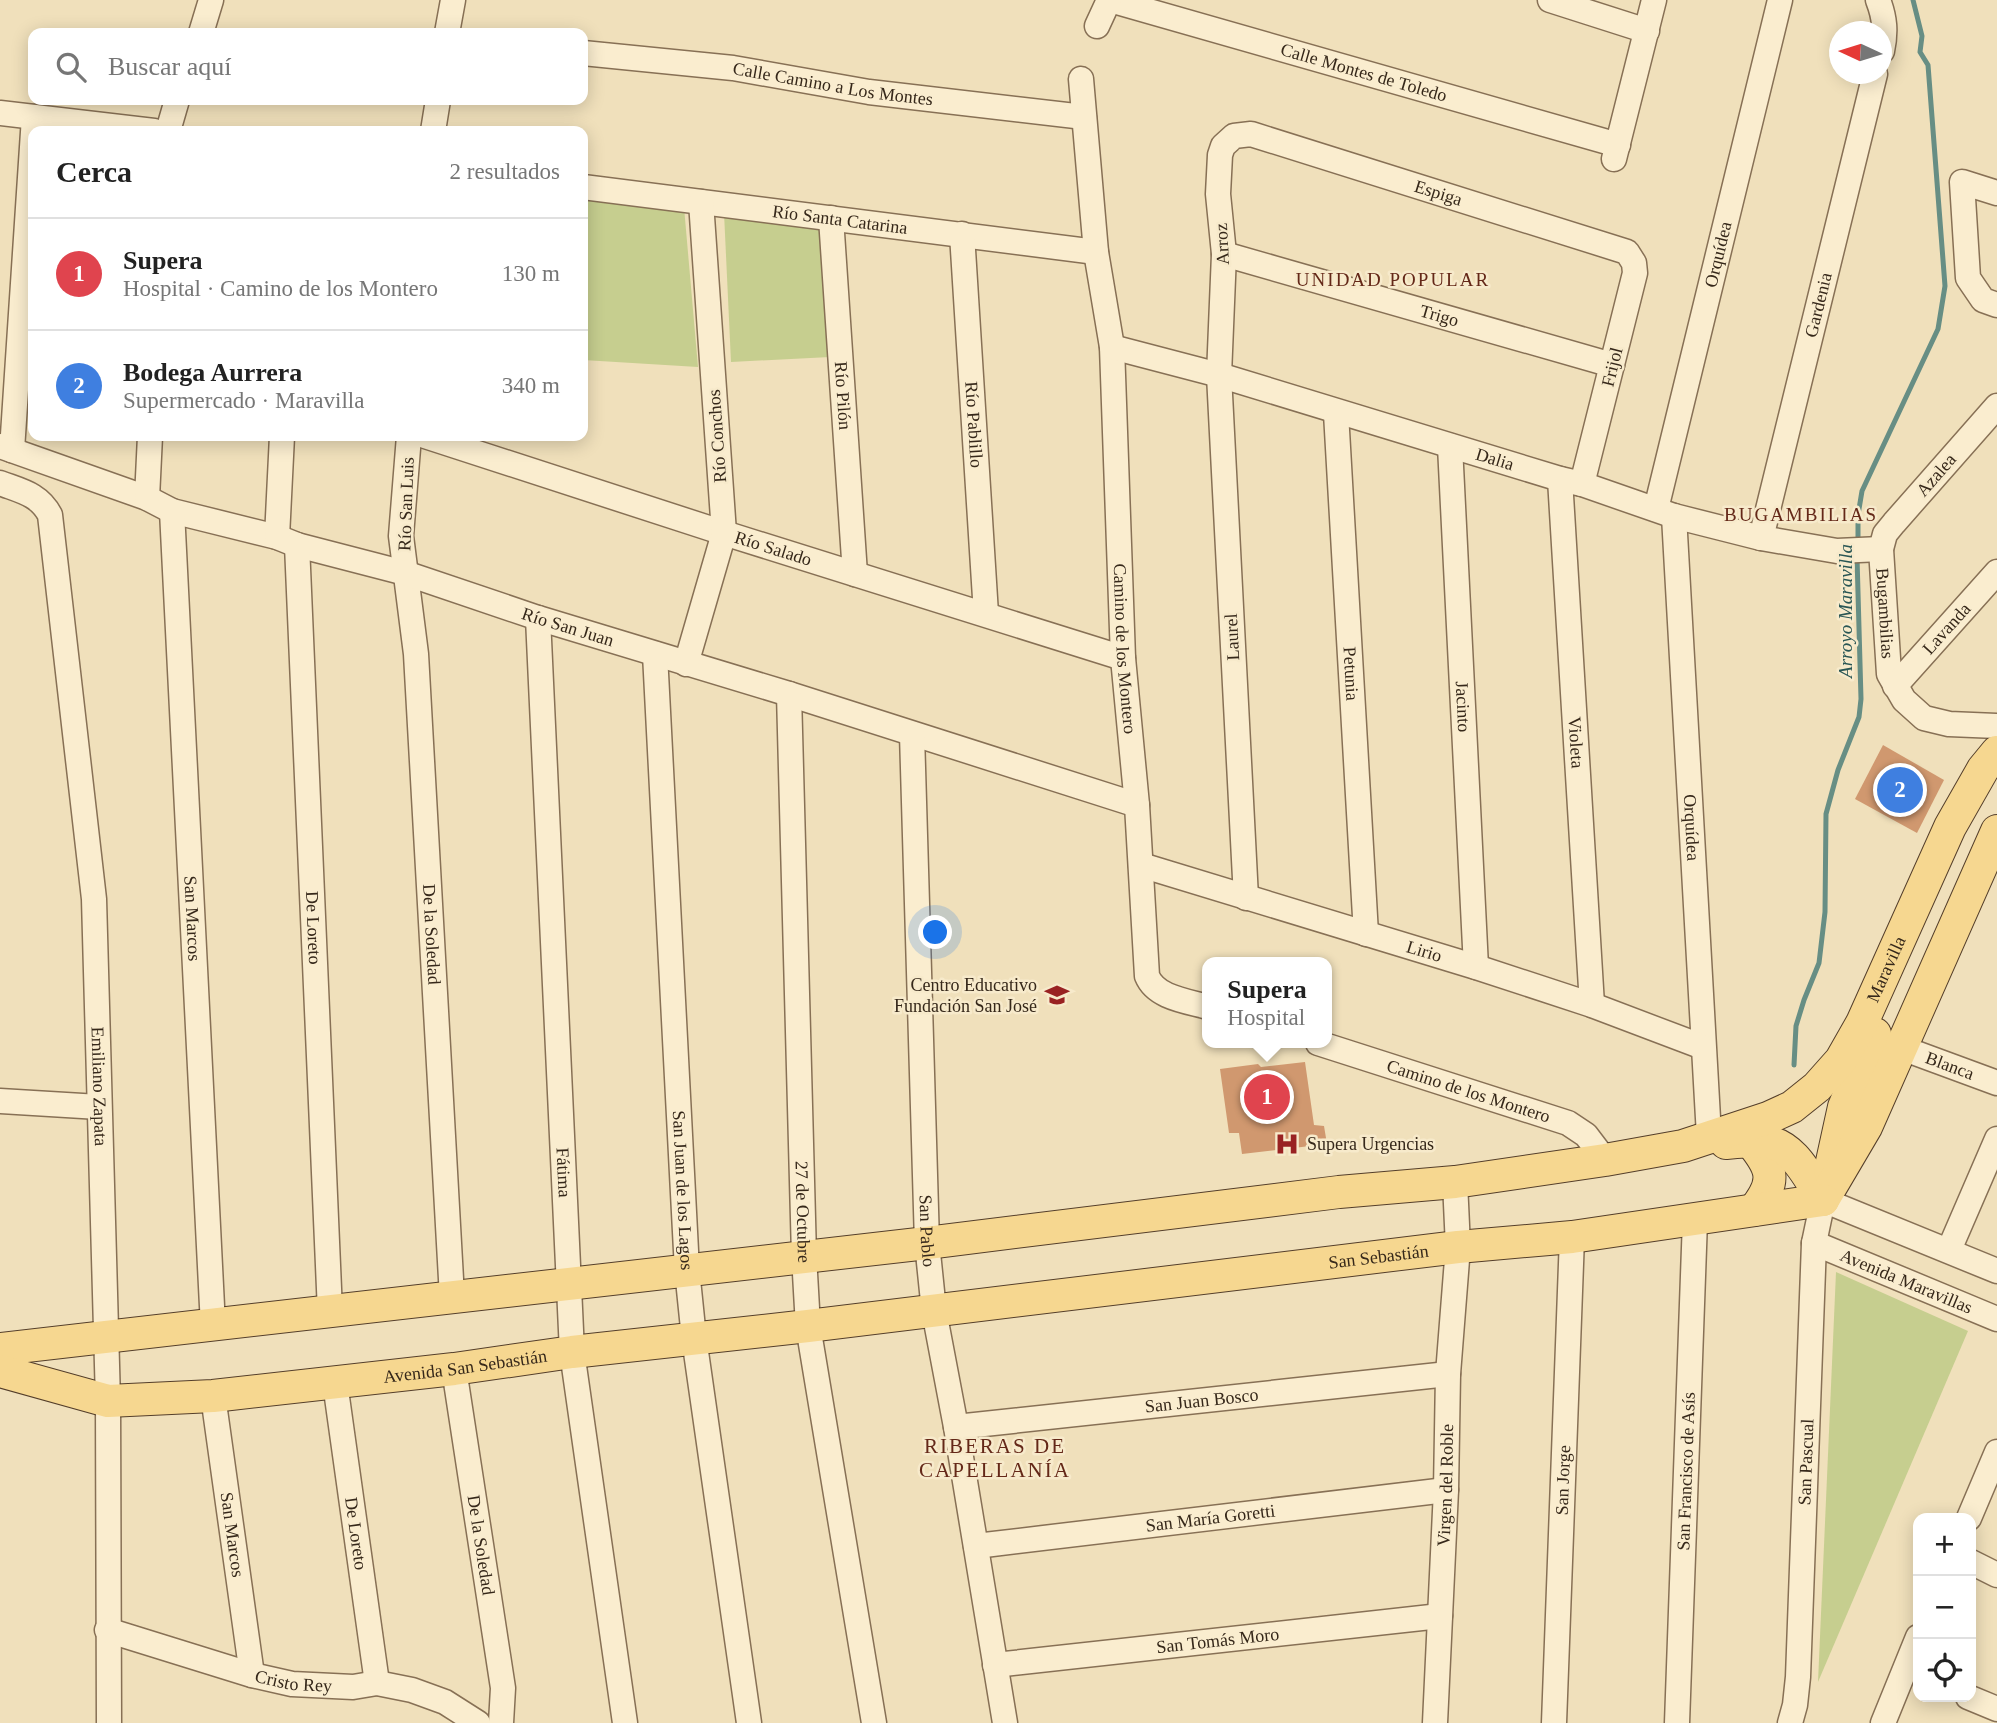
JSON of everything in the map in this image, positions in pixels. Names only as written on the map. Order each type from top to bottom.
[{"type":"main road","name":"Maravilla","points":[[1716,1139],[1792,1107],[1817,1087],[1846,1051],[1862,1023],[1950,827],[1983,769],[1997,752]]},
{"type":"main road","points":[[1823,1199],[1866,1127],[1997,831]]},
{"type":"main road","points":[[1823,1199],[1844,1107],[1885,1010],[1896,976],[1894,951]]},
{"type":"main road","points":[[0,1349],[927,1243],[1339,1192],[1455,1182],[1605,1160],[1716,1139],[1769,1142],[1787,1150],[1801,1164],[1823,1199]]},
{"type":"main road","points":[[1716,1139],[1763,1157],[1770,1180],[1768,1191],[1754,1210]]},
{"type":"main road","name":"San Sebastián","points":[[934,1311],[1458,1247],[1572,1237],[1823,1199]]},
{"type":"main road","name":"Avenida San Sebastián","points":[[0,1371],[108,1401],[213,1396],[934,1311]]},
{"type":"street","points":[[203,28],[211,0]]},
{"type":"street","points":[[453,0],[453,28]]},
{"type":"street","points":[[1097,26],[1110,0]]},
{"type":"street","name":"Calle Montes de Toledo","points":[[1110,0],[1616,153],[1647,30]]},
{"type":"street","points":[[1550,0],[1647,30],[1654,0]]},
{"type":"street","name":"Orquídea","points":[[1716,1139],[1703,1047],[1665,513],[1780,0]]},
{"type":"street","points":[[1878,0],[1883,21]]},
{"type":"street","name":"Calle Camino a Los Montes","points":[[588,54],[733,68],[869,92],[1084,117]]},
{"type":"street","name":"Camino de los Montero","points":[[1081,79],[1096,252],[1112,347],[1124,658],[1137,805],[1147,976],[1150,983],[1161,992],[1202,1005]]},
{"type":"street","name":"Gardenia","points":[[1761,538],[1873,84]]},
{"type":"street","points":[[169,126],[176,105]]},
{"type":"street","points":[[434,126],[437,105]]},
{"type":"street","points":[[0,113],[111,126]]},
{"type":"street","points":[[33,126],[34,117]]},
{"type":"street","name":"Espiga","points":[[1251,134],[1627,252]]},
{"type":"street","name":"Arroz","points":[[1219,375],[1224,254],[1218,194],[1220,155],[1223,146],[1234,136],[1251,134]]},
{"type":"street","points":[[1997,193],[1962,181],[1968,278],[1983,300],[1997,306]]},
{"type":"street","points":[[6,448],[28,188]]},
{"type":"street","name":"Río Santa Catarina","points":[[588,188],[1096,252]]},
{"type":"street","name":"Río Conchos","points":[[686,664],[724,533],[701,202]]},
{"type":"street","name":"Río Pilón","points":[[831,218],[855,574]]},
{"type":"street","name":"Río Pablillo","points":[[962,234],[986,614]]},
{"type":"street","name":"Frijol","points":[[1571,482],[1612,365],[1635,273],[1634,263],[1627,252]]},
{"type":"street","name":"Trigo","points":[[1224,254],[1612,365]]},
{"type":"street","name":"Dalia","points":[[1112,347],[1219,375],[1665,513],[1761,538],[1837,551],[1876,549]]},
{"type":"street","name":"Laurel","points":[[1219,375],[1246,898]]},
{"type":"street","name":"Azalea","points":[[1876,549],[1894,523],[1997,406]]},
{"type":"street","name":"Petunia","points":[[1336,413],[1367,934]]},
{"type":"street","points":[[147,498],[150,441]]},
{"type":"street","name":"De Loreto","points":[[282,441],[330,1312]]},
{"type":"street","name":"Río San Luis","points":[[405,573],[401,536],[409,441]]},
{"type":"street","name":"Río Salado","points":[[440,441],[1124,658]]},
{"type":"street","name":"Jacinto","points":[[1450,446],[1476,967]]},
{"type":"street","name":"Río San Juan","points":[[6,448],[147,498],[172,511],[405,573],[538,618],[789,694],[1137,805]]},
{"type":"street","name":"Violeta","points":[[1571,482],[1592,1005]]},
{"type":"street","name":"Emiliano Zapata","points":[[0,483],[34,496],[45,505],[50,515],[94,899],[108,1401],[109,1723]]},
{"type":"street","name":"San Marcos","points":[[172,511],[213,1326]]},
{"type":"street","name":"Bugambilias","points":[[1876,549],[1889,674],[1903,700],[1924,718],[1949,724],[1997,726]]},
{"type":"street","name":"Lavanda","points":[[1895,686],[1997,572]]},
{"type":"street","name":"De la Soledad","points":[[405,573],[416,654],[452,1297]]},
{"type":"street","name":"Fátima","points":[[538,618],[572,1352],[625,1723]]},
{"type":"street","name":"San Juan de los Lagos","points":[[655,654],[687,1270],[694,1338],[749,1723]]},
{"type":"street","name":"27 de Octubre","points":[[789,694],[808,1326],[874,1723]]},
{"type":"street","name":"San Pablo","points":[[912,734],[927,1243],[934,1311],[1005,1723]]},
{"type":"street","name":"Lirio","points":[[1141,865],[1476,967],[1592,1005],[1703,1047]]},
{"type":"street","name":"Camino de los Montero","points":[[1332,1047],[1568,1123],[1586,1135],[1605,1160]]},
{"type":"street","name":"Blanca","points":[[1902,1048],[1997,1083]]},
{"type":"street","points":[[0,1101],[99,1107]]},
{"type":"street","points":[[1949,1250],[1997,1139]]},
{"type":"street","name":"Virgen del Roble","points":[[1435,1723],[1446,1490],[1448,1374],[1458,1247],[1455,1182]]},
{"type":"street","points":[[1823,1199],[1997,1271]]},
{"type":"street","name":"San Pascual","points":[[1790,1723],[1798,1677],[1815,1243],[1823,1199]]},
{"type":"street","name":"San Francisco de Asís","points":[[1677,1723],[1695,1220]]},
{"type":"street","name":"San Jorge","points":[[1554,1723],[1572,1237]]},
{"type":"street","name":"Avenida Maravillas","points":[[1815,1243],[1997,1319]]},
{"type":"street","name":"De la Soledad","points":[[454,1369],[503,1688],[501,1723]]},
{"type":"street","name":"San Juan Bosco","points":[[956,1427],[1448,1374]]},
{"type":"street","name":"De Loreto","points":[[335,1383],[377,1683]]},
{"type":"street","name":"San Marcos","points":[[213,1396],[252,1675]]},
{"type":"street","points":[[1971,1513],[1997,1452]]},
{"type":"street","name":"San María Goretti","points":[[976,1546],[1446,1490]]},
{"type":"street","points":[[1976,1564],[1997,1575]]},
{"type":"street","name":"San Tomás Moro","points":[[995,1665],[1440,1616]]},
{"type":"street","name":"Cristo Rey","points":[[107,1630],[252,1675],[292,1684],[353,1687],[377,1683],[412,1690],[445,1702],[478,1723]]},
{"type":"street","points":[[1883,1723],[1912,1672],[1918,1639]]},
{"type":"street","points":[[1976,1700],[1997,1709]]},
{"type":"green space","points":[[588,194],[684,207],[698,367],[588,360]]},
{"type":"green space","points":[[724,213],[821,229],[830,357],[731,362]]},
{"type":"green space","points":[[1836,1272],[1968,1331],[1818,1682]]},
{"type":"building","points":[[1883,745],[1944,780],[1917,833],[1855,799]]},
{"type":"building","points":[[1305,1062],[1314,1125],[1324,1126],[1327,1144],[1242,1154],[1239,1133],[1229,1133],[1220,1069]]},
{"type":"waterway","name":"Arroyo Maravilla","points":[[1858,544],[1858,515],[1862,491],[1938,329],[1945,286],[1928,65],[1920,52],[1922,36],[1913,0]]},
{"type":"waterway","name":"Arroyo Maravilla","points":[[1794,1065],[1796,1026],[1819,963],[1825,912],[1826,814],[1838,770],[1859,717],[1861,699],[1857,557]]},
{"type":"place","name":"Bodega Aurrera","points":[[1900,790]]},
{"type":"place","name":"Centro Educativo Fundación San José","points":[[1057,995]]},
{"type":"place","name":"Supera","points":[[1267,1097]]},
{"type":"place","name":"Supera Urgencias","points":[[1287,1144]]},
{"type":"district","name":"UNIDAD POPULAR","points":[[1393,279]]},
{"type":"district","name":"BUGAMBILIAS","points":[[1801,514]]},
{"type":"district","name":"RIBERAS DE CAPELLANÍA","points":[[995,1458]]}]
